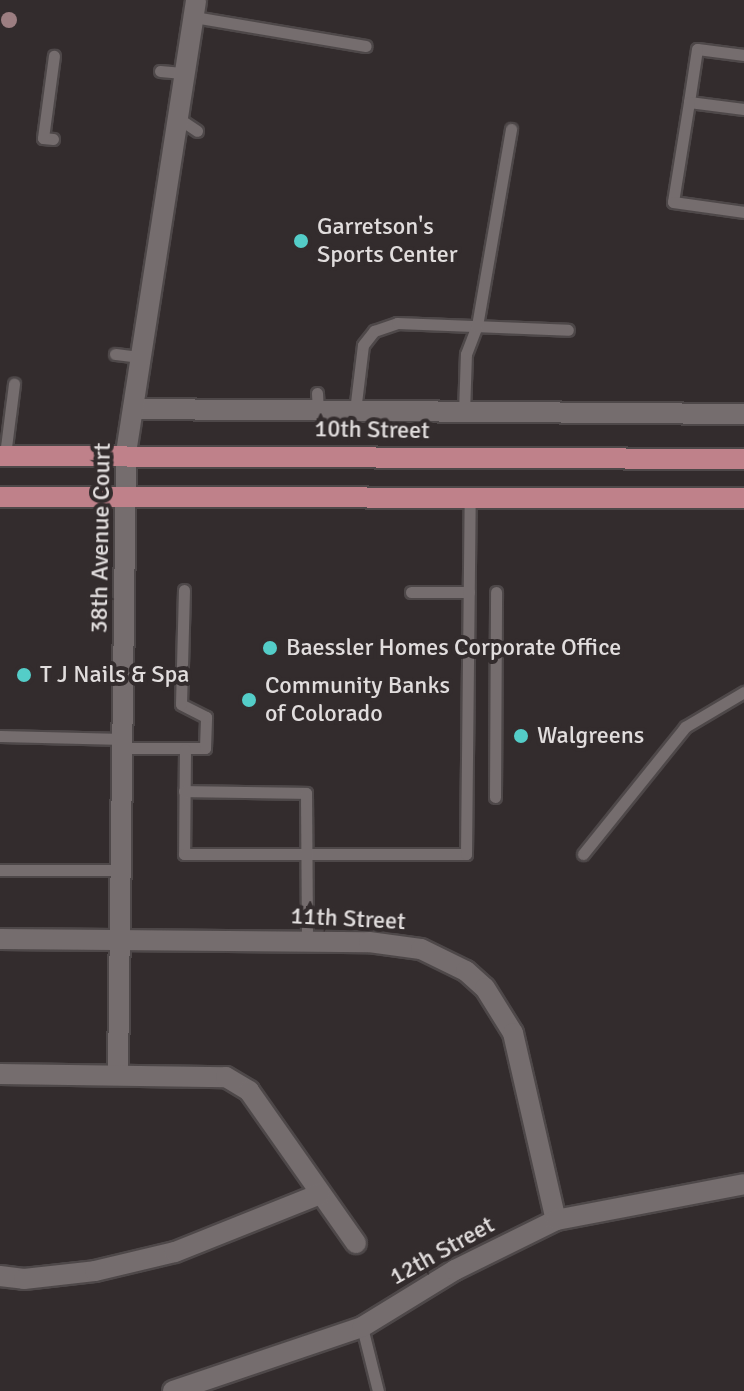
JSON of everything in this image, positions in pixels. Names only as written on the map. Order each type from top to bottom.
[{"type":"main road","name":"10th Street","points":[[3,456],[126,453],[744,459]]},
{"type":"main road","points":[[0,497],[470,495],[744,498]]},
{"type":"street","name":"38th Avenue Court","points":[[118,1073],[126,453],[195,9]]},
{"type":"street","name":"10th Street","points":[[133,409],[318,402],[355,411],[744,414]]},
{"type":"street","name":"11th Street","points":[[0,939],[307,941],[421,949],[466,971],[485,988],[513,1033],[556,1220]]},
{"type":"street","points":[[0,1074],[118,1073],[226,1077],[249,1091],[356,1243]]},
{"type":"street","name":"12th Street","points":[[173,1391],[362,1327],[455,1270],[556,1220],[744,1184]]},
{"type":"street","points":[[0,1276],[24,1279],[95,1271],[175,1252],[320,1194]]},
{"type":"lane","points":[[195,9],[366,46]]},
{"type":"lane","points":[[744,55],[697,49],[673,202],[744,212]]},
{"type":"lane","points":[[53,139],[43,138],[54,56]]},
{"type":"lane","points":[[160,71],[185,73]]},
{"type":"lane","points":[[689,102],[744,109]]},
{"type":"lane","points":[[178,118],[197,131]]},
{"type":"lane","points":[[464,413],[466,354],[477,326],[511,129]]},
{"type":"lane","points":[[355,411],[363,345],[374,331],[397,323],[568,330]]},
{"type":"lane","points":[[115,354],[141,357]]},
{"type":"lane","points":[[3,456],[14,384]]},
{"type":"lane","points":[[185,749],[184,854],[466,854],[470,495]]},
{"type":"lane","points":[[0,736],[205,748],[206,717],[181,704],[184,590]]},
{"type":"lane","points":[[411,592],[469,592]]},
{"type":"lane","points":[[495,797],[496,592]]},
{"type":"lane","points":[[583,854],[685,727],[744,692]]},
{"type":"lane","points":[[184,791],[306,793],[307,941]]},
{"type":"lane","points":[[0,870],[122,870]]},
{"type":"lane","points":[[362,1327],[378,1391]]},
{"type":"place","name":"Garretson's Sports Center","points":[[301,241]]},
{"type":"place","name":"Baessler Homes Corporate Office","points":[[270,648]]},
{"type":"place","name":"T J Nails & Spa","points":[[24,675]]},
{"type":"place","name":"Community Banks of Colorado","points":[[249,700]]},
{"type":"place","name":"Walgreens","points":[[521,736]]}]
